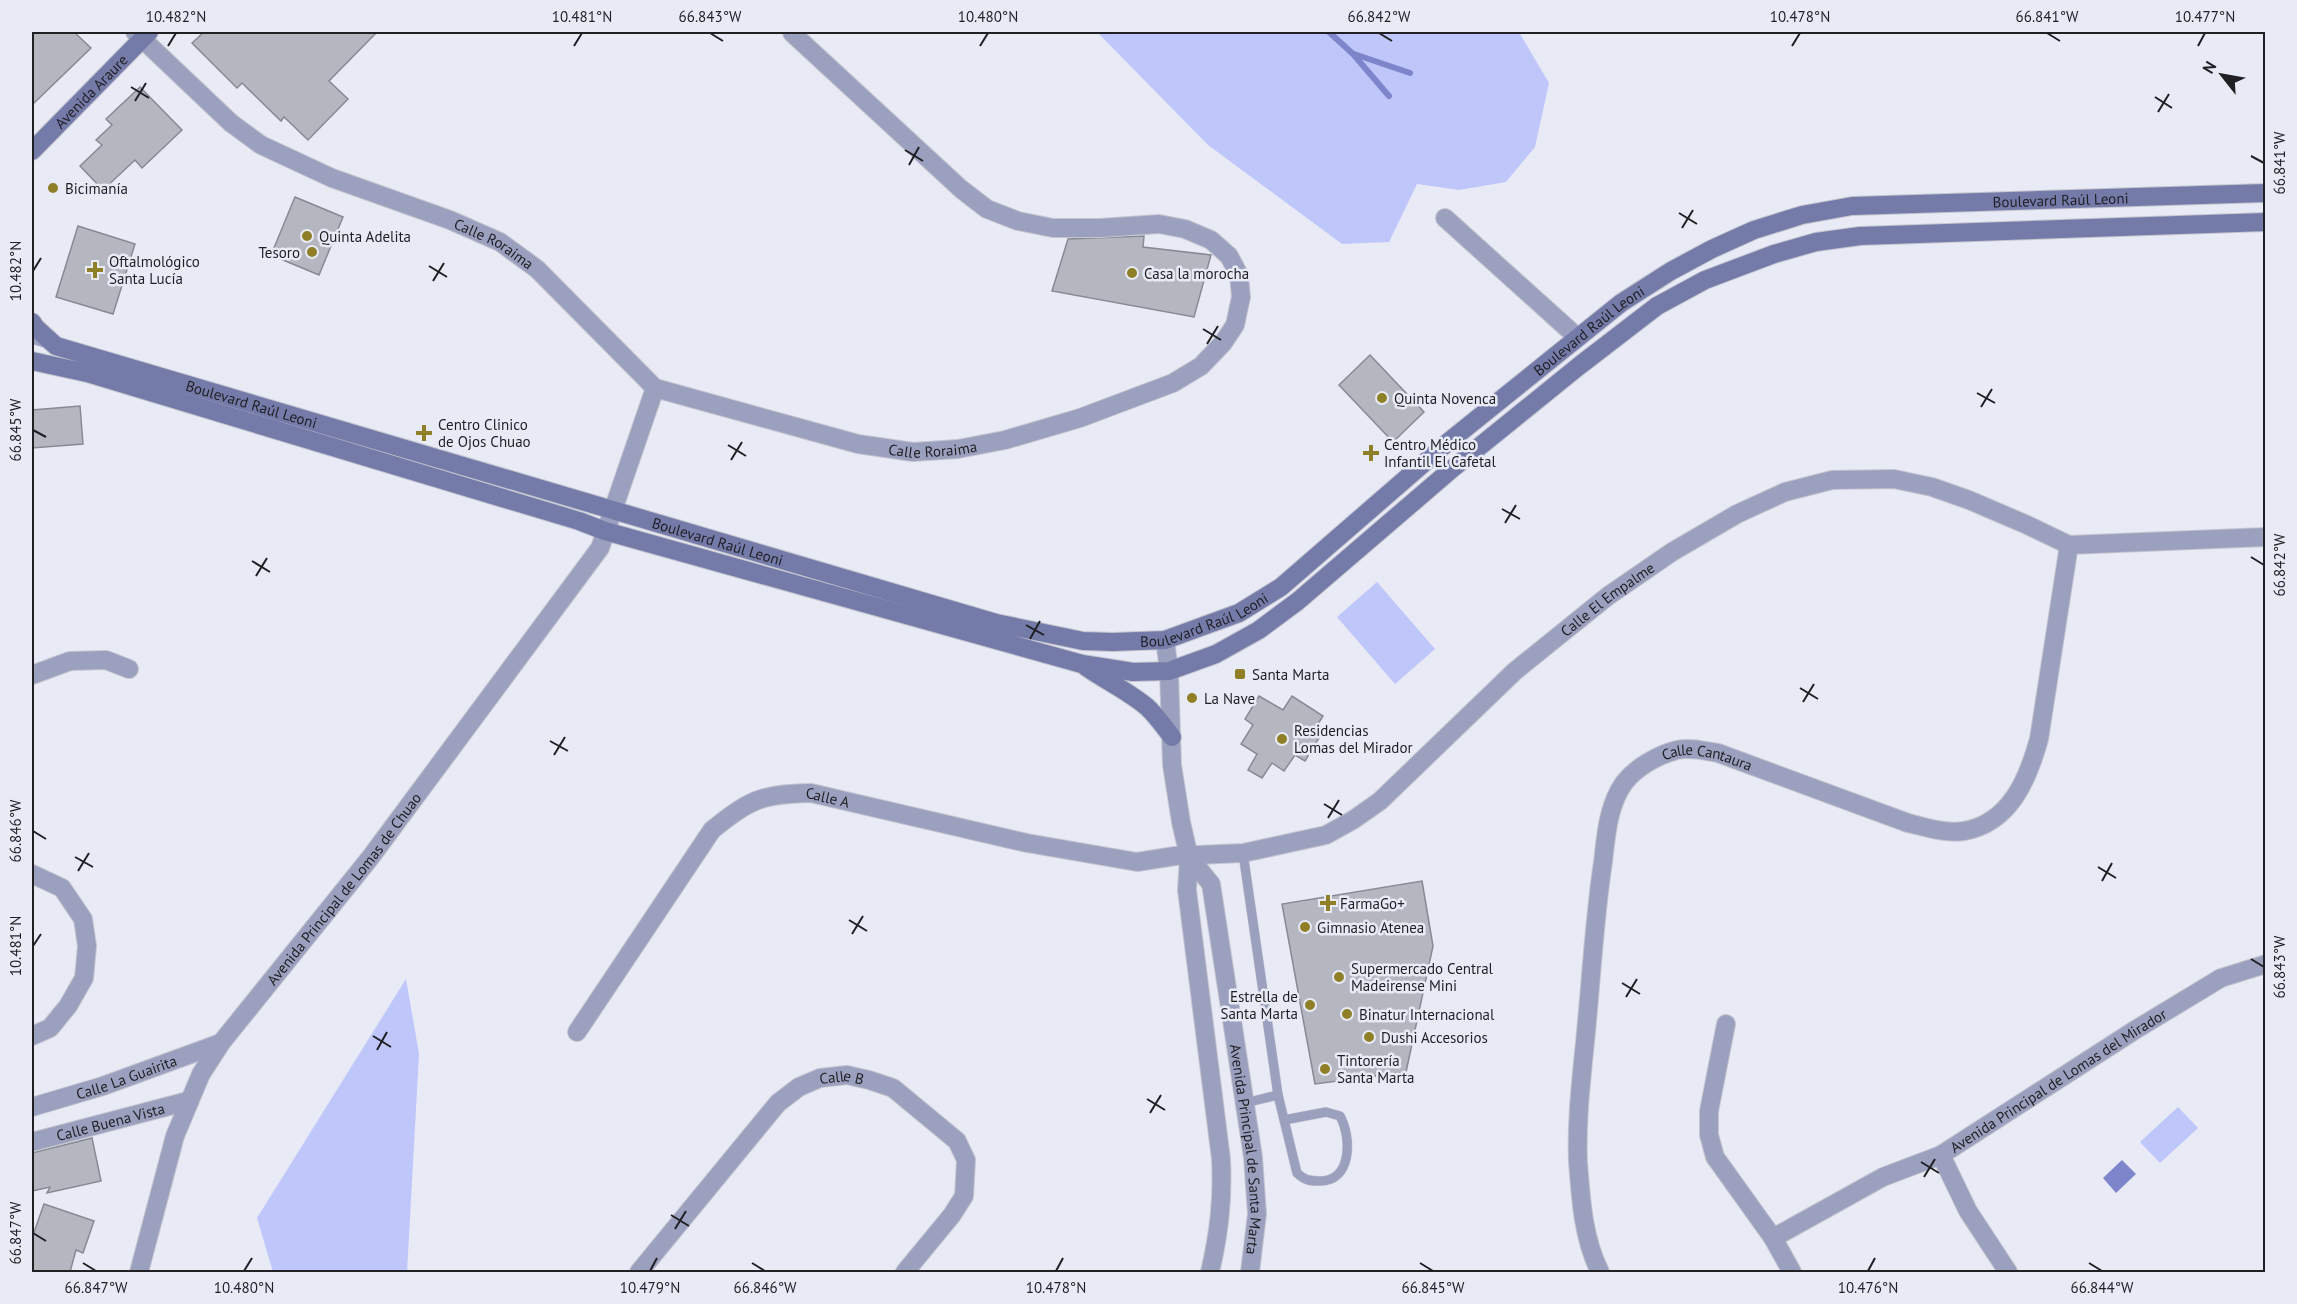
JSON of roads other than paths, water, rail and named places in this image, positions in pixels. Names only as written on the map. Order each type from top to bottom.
[{"type":"street","name":"Calle Roraima","points":[[142,34],[231,123],[261,145],[332,178],[450,220],[500,242],[537,269],[655,388],[858,444],[913,452],[958,449],[1005,440],[1080,418],[1173,383],[1201,366],[1235,325],[1241,297],[1239,275],[1229,256],[1211,240],[1185,229],[1159,224],[1053,228],[1017,220],[987,208],[962,189],[792,33]]},
{"type":"street","name":"Avenida Araure","points":[[32,151],[142,34]]},
{"type":"street","name":"Boulevard Raúl Leoni","points":[[56,346],[1026,630],[1083,641],[1166,640],[1239,613],[1281,587],[1447,444],[1621,303],[1681,266],[1754,230],[1802,215],[1852,206],[2265,193]]},
{"type":"street","points":[[1445,218],[1577,337]]},
{"type":"street","name":"Boulevard Raúl Leoni","points":[[32,361],[87,373],[605,531],[1082,664],[1133,672],[1169,671],[1216,654],[1259,630],[1298,601],[1453,468],[1579,366],[1657,306],[1705,280],[1774,254],[1816,242],[1860,236],[2265,222]]},
{"type":"street","points":[[32,322],[56,346]]},
{"type":"street","name":"Avenida Principal de Lomas de Chuao","points":[[139,1272],[162,1181],[188,1101],[201,1074],[221,1043],[377,848],[600,548],[655,388]]},
{"type":"street","name":"Calle El Empalme","points":[[1189,857],[1243,853],[1326,835],[1353,820],[1380,801],[1515,671],[1608,596],[1672,552],[1737,514],[1785,492],[1832,480],[1893,478],[1932,487],[1969,500],[2069,545]]},
{"type":"street","points":[[2069,545],[2265,537]]},
{"type":"street","name":"Calle Cantaura","points":[[1600,1272],[1593,1258],[1582,1217],[1578,1127],[1597,900],[1611,813],[1624,783],[1649,762],[1678,750],[1694,749],[1718,753],[1908,823],[1936,830],[1963,831],[1986,823],[2006,808],[2020,791],[2031,769],[2039,739],[2069,545]]},
{"type":"street","name":"Avenida Principal de Santa Marta","points":[[1166,640],[1172,765],[1189,857],[1187,890],[1213,1089],[1223,1194],[1219,1233],[1210,1272]]},
{"type":"street","points":[[32,675],[70,661],[106,660],[129,669]]},
{"type":"street","points":[[1082,664],[1148,708],[1172,737]]},
{"type":"street","name":"Calle A","points":[[577,1032],[712,830],[735,812],[756,800],[779,794],[811,793],[1027,843],[1137,862],[1175,856],[1189,857]]},
{"type":"street","name":"Avenida Principal de Santa Marta","points":[[1189,857],[1211,884],[1253,1157],[1257,1214],[1250,1272]]},
{"type":"street","points":[[32,874],[62,888],[83,919],[87,946],[84,978],[68,1006],[50,1028],[32,1036]]},
{"type":"street","name":"Avenida Principal de Lomas del Mirador","points":[[2008,1272],[1968,1211],[1941,1155],[2135,1030],[2221,978],[2265,964]]},
{"type":"street","points":[[1726,1024],[1709,1111],[1709,1135],[1715,1156],[1773,1238],[1792,1272]]},
{"type":"street","name":"Calle La Guairita","points":[[32,1107],[103,1086],[221,1043]]},
{"type":"street","name":"Calle B","points":[[639,1272],[778,1103],[820,1078],[847,1075],[893,1088],[957,1141],[966,1160],[964,1196],[952,1215],[904,1272]]},
{"type":"street","name":"Calle Buena Vista","points":[[32,1142],[188,1101]]},
{"type":"street","points":[[1773,1238],[1883,1177],[1941,1155]]},
{"type":"lane","points":[[32,339],[56,346]]},
{"type":"lane","points":[[1243,853],[1278,1095],[1284,1120],[1297,1173],[1310,1181],[1330,1182],[1342,1170],[1348,1147],[1346,1126],[1340,1116],[1326,1112],[1284,1120]]},
{"type":"lane","points":[[1245,1103],[1278,1095]]},
{"type":"waterway","points":[[1329,32],[1353,54],[1389,96]]},
{"type":"waterway","points":[[1354,54],[1410,73]]},
{"type":"place","name":"Bicimanía","points":[[53,188]]},
{"type":"place","name":"Quinta Adelita","points":[[307,236]]},
{"type":"place","name":"Tesoro","points":[[312,252]]},
{"type":"place","name":"Oftalmológico Santa Lucía","points":[[95,270]]},
{"type":"place","name":"Casa la morocha","points":[[1132,273]]},
{"type":"place","name":"Quinta Novenca","points":[[1382,398]]},
{"type":"place","name":"Centro Clinico de Ojos Chuao","points":[[424,433]]},
{"type":"place","name":"Centro Médico Infantil El Cafetal","points":[[1371,453]]},
{"type":"place","name":"Santa Marta","points":[[1240,674]]},
{"type":"place","name":"La Nave","points":[[1192,698]]},
{"type":"place","name":"Residencias Lomas del Mirador","points":[[1282,739]]},
{"type":"place","name":"FarmaGo+","points":[[1328,903]]},
{"type":"place","name":"Gimnasio Atenea","points":[[1305,927]]},
{"type":"place","name":"Supermercado Central Madeirense Mini","points":[[1339,977]]},
{"type":"place","name":"Estrella de Santa Marta","points":[[1310,1005]]},
{"type":"place","name":"Binatur Internacional","points":[[1347,1014]]},
{"type":"place","name":"Dushi Accesorios","points":[[1369,1037]]},
{"type":"place","name":"Tintorería Santa Marta","points":[[1325,1069]]}]
